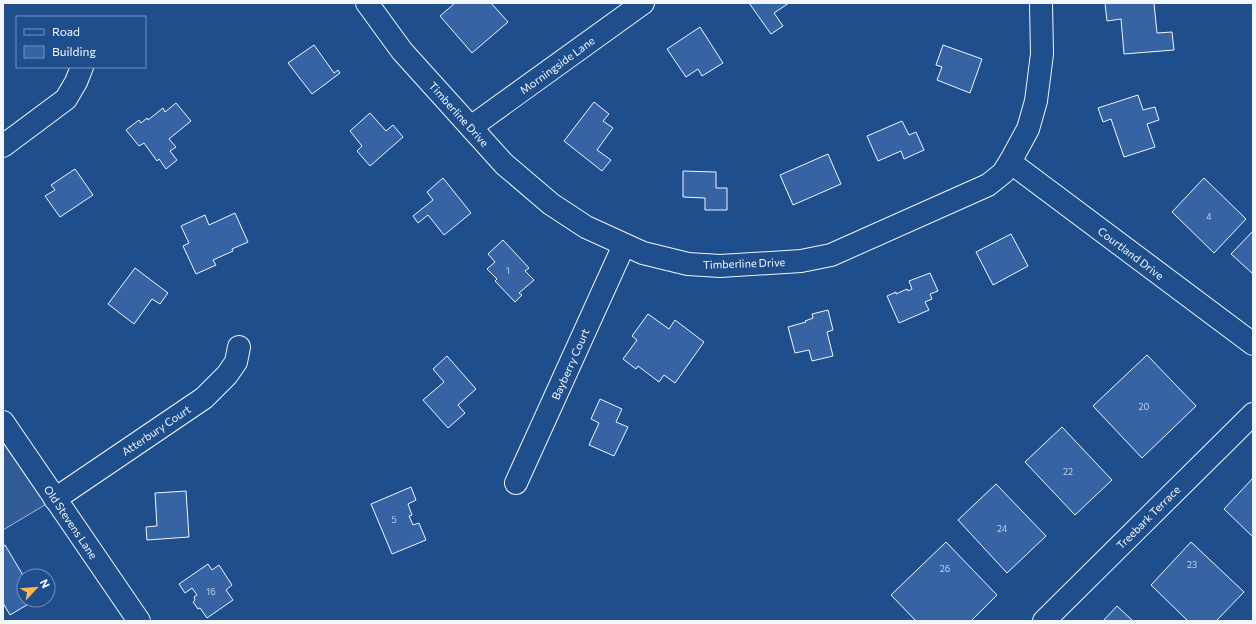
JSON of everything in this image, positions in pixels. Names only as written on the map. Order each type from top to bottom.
[{"type":"street","name":"Timberline Drive","points":[[367,3],[402,51],[504,164],[551,204],[586,227],[643,253],[688,264],[720,266],[801,261],[831,255],[988,185],[1003,172],[1010,162],[1028,128],[1036,101],[1042,54],[1041,3]]},
{"type":"street","name":"Morningside Lane","points":[[471,127],[643,3]]},
{"type":"street","points":[[3,146],[66,99],[76,82],[82,68]]},
{"type":"street","name":"Courtland Drive","points":[[1010,162],[1253,344]]},
{"type":"street","name":"Bayberry Court","points":[[516,483],[624,245]]},
{"type":"street","name":"Atterbury Court","points":[[55,499],[204,398],[227,375],[236,362],[239,347]]},
{"type":"street","name":"Treebark Terrace","points":[[1044,621],[1253,414]]},
{"type":"street","name":"Old Stevens Lane","points":[[3,422],[139,621]]},
{"type":"shaded area","points":[[3,427],[53,500],[3,530]]},
{"type":"building","points":[[455,3],[491,3],[508,22],[472,53],[440,16]]},
{"type":"building","points":[[749,3],[789,3],[774,13],[783,26],[771,34]]},
{"type":"building","points":[[1105,3],[1154,3],[1157,33],[1172,32],[1174,50],[1124,54],[1121,19],[1107,21]]},
{"type":"building","points":[[700,27],[723,63],[702,76],[698,69],[686,77],[667,49]]},
{"type":"building","points":[[314,45],[334,73],[338,70],[340,73],[312,94],[288,63]]},
{"type":"building","points":[[943,45],[982,59],[970,93],[937,80],[942,67],[936,65]]},
{"type":"building","points":[[1138,95],[1143,110],[1155,107],[1159,120],[1147,124],[1155,147],[1124,157],[1111,119],[1103,122],[1098,108]]},
{"type":"building","points":[[594,102],[609,114],[603,121],[613,128],[597,150],[611,160],[602,171],[564,141]]},
{"type":"building","points":[[176,103],[191,121],[169,139],[176,147],[170,151],[177,160],[166,169],[159,159],[157,161],[144,143],[139,146],[126,130],[139,120],[141,123],[147,118],[148,120],[163,108],[165,112]]},
{"type":"building","points":[[370,113],[386,131],[393,125],[403,137],[370,166],[357,151],[362,146],[350,131]]},
{"type":"building","points":[[902,121],[909,135],[916,132],[924,150],[904,159],[901,151],[878,161],[867,136]]},
{"type":"building","points":[[828,154],[841,184],[793,205],[780,175]]},
{"type":"building","points":[[75,169],[93,195],[60,217],[45,196],[55,190],[51,185]]},
{"type":"building","points":[[683,171],[716,172],[716,188],[727,188],[727,210],[705,210],[705,198],[683,197]]},
{"type":"building","points":[[443,178],[471,213],[444,235],[428,215],[418,223],[413,216],[433,200],[427,192]]},
{"type":"building","points":[[1204,178],[1246,219],[1214,253],[1172,212]]},
{"type":"building","points":[[235,213],[248,242],[213,260],[216,265],[196,274],[183,246],[189,243],[181,226],[205,215],[209,225]]},
{"type":"building","points":[[1253,231],[1253,274],[1231,254]]},
{"type":"building","points":[[1011,234],[1028,266],[993,285],[976,252]]},
{"type":"building","points":[[503,240],[529,268],[525,271],[534,280],[519,293],[522,295],[515,302],[495,281],[497,279],[487,269],[495,262],[488,254]]},
{"type":"building","points":[[135,268],[168,293],[160,304],[152,299],[134,324],[108,304]]},
{"type":"building","points":[[930,273],[938,291],[930,294],[932,299],[925,302],[929,310],[899,323],[887,296],[896,292],[896,294],[907,289],[908,291],[912,289],[909,281]]},
{"type":"building","points":[[828,310],[833,330],[827,332],[833,356],[812,361],[809,350],[795,353],[788,327],[806,322],[805,321],[813,318],[812,314]]},
{"type":"building","points":[[648,314],[669,329],[675,320],[704,342],[675,383],[664,375],[659,382],[638,366],[636,369],[623,359],[637,340],[632,336]]},
{"type":"building","points":[[1147,355],[1196,406],[1142,458],[1093,406]]},
{"type":"building","points":[[447,356],[476,389],[458,405],[465,413],[448,428],[423,400],[444,382],[433,369]]},
{"type":"building","points":[[600,399],[622,409],[616,422],[628,427],[614,456],[589,445],[599,423],[591,419]]},
{"type":"building","points":[[1062,427],[1112,480],[1075,515],[1025,462]]},
{"type":"building","points":[[1253,478],[1253,537],[1224,509]]},
{"type":"building","points":[[996,484],[1046,536],[1007,573],[958,520]]},
{"type":"building","points":[[411,487],[416,500],[408,504],[412,515],[409,516],[413,525],[419,523],[426,540],[392,554],[371,504]]},
{"type":"building","points":[[186,491],[189,537],[147,540],[146,527],[157,526],[155,493]]},
{"type":"building","points":[[946,542],[997,595],[971,621],[916,621],[891,595]]},
{"type":"building","points":[[1191,542],[1244,592],[1216,621],[1188,621],[1151,585]]},
{"type":"building","points":[[5,545],[19,568],[16,568],[16,608],[22,608],[10,615],[3,603],[3,546]]},
{"type":"building","points":[[208,564],[212,570],[219,565],[232,585],[226,590],[233,600],[207,618],[200,608],[198,609],[193,602],[195,600],[194,597],[197,595],[192,588],[185,593],[179,584]]},
{"type":"building","points":[[1117,606],[1133,621],[1103,621]]}]
